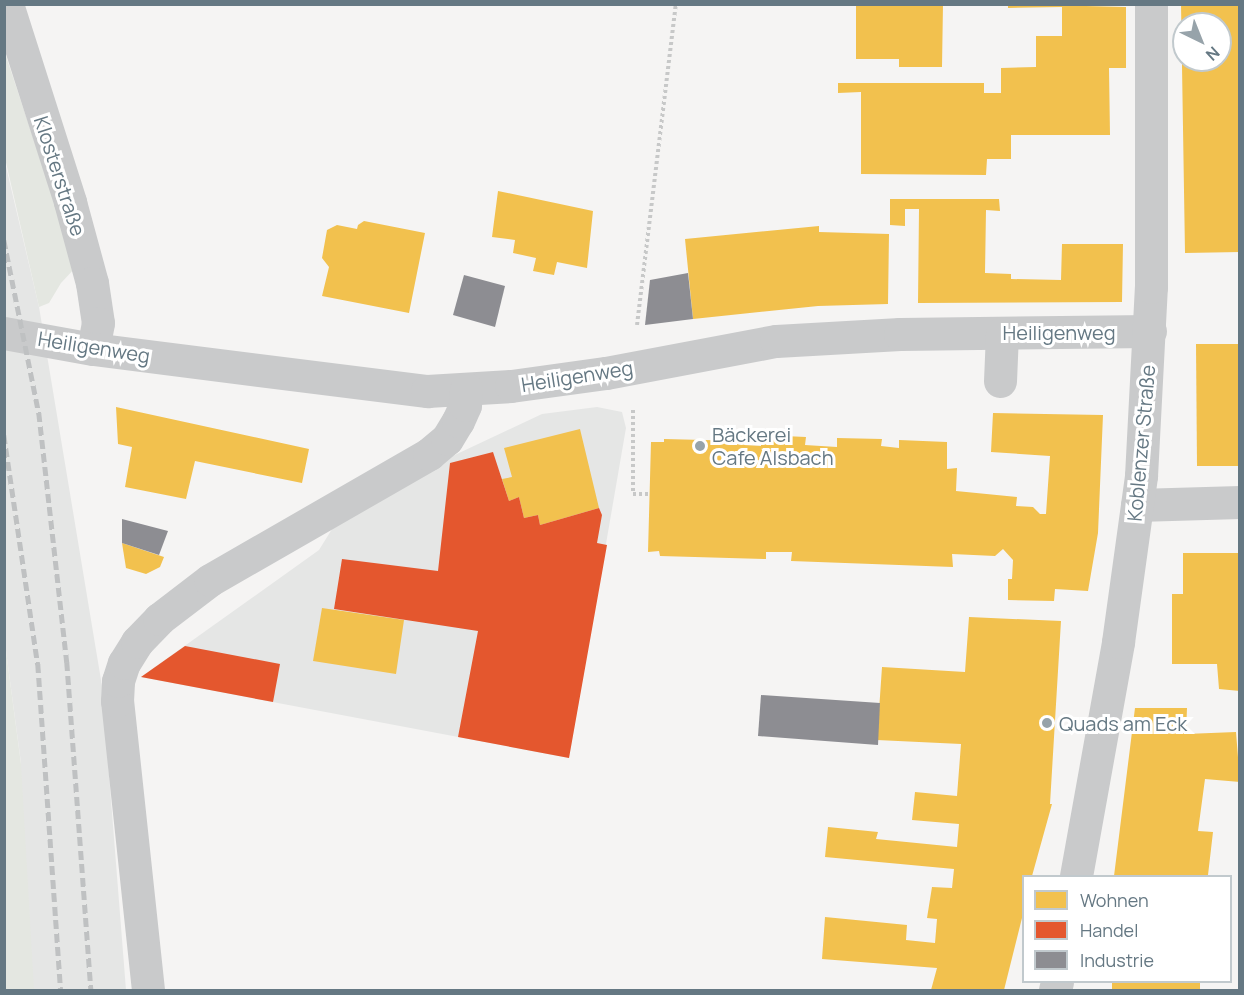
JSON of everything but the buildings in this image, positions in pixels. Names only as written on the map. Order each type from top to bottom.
[{"type":"street","name":"Klosterstraße","points":[[7,4],[70,202],[92,283],[98,323],[93,349]]},
{"type":"street","name":"Koblenzer Straße","points":[[1076,875],[1118,642],[1144,446],[1150,331],[1151,4]]},
{"type":"street","name":"Heiligenweg","points":[[4,333],[93,349],[427,391],[511,386],[606,373],[776,341],[900,334],[1150,331]]},
{"type":"street","points":[[1000,381],[1002,333]]},
{"type":"street","points":[[148,990],[117,701],[118,681],[124,663],[137,642],[159,619],[210,580],[429,454],[447,439],[459,421],[465,405],[466,389]]},
{"type":"street","points":[[1137,505],[1239,502]]},
{"type":"path","points":[[636,334],[676,4]]},
{"type":"path","points":[[633,410],[633,494],[649,494]]},
{"type":"shaded area","points":[[4,50],[76,267],[61,283],[49,303],[39,307],[5,158]]},
{"type":"shaded area","points":[[4,158],[39,307],[102,686],[126,990],[5,990],[21,763],[4,636]]},
{"type":"shaded area","points":[[597,407],[622,412],[626,428],[569,758],[141,677],[319,550],[342,513],[442,461],[542,414]]},
{"type":"shaded area","points":[[4,636],[21,764],[34,990],[5,990]]},
{"type":"railway","points":[[4,240],[39,413],[67,662],[91,990]]},
{"type":"railway","points":[[4,435],[38,664],[61,990]]},
{"type":"place","name":"Bäckerei Cafe Alsbach","points":[[700,446]]},
{"type":"place","name":"Quads am Eck","points":[[1047,723]]}]
